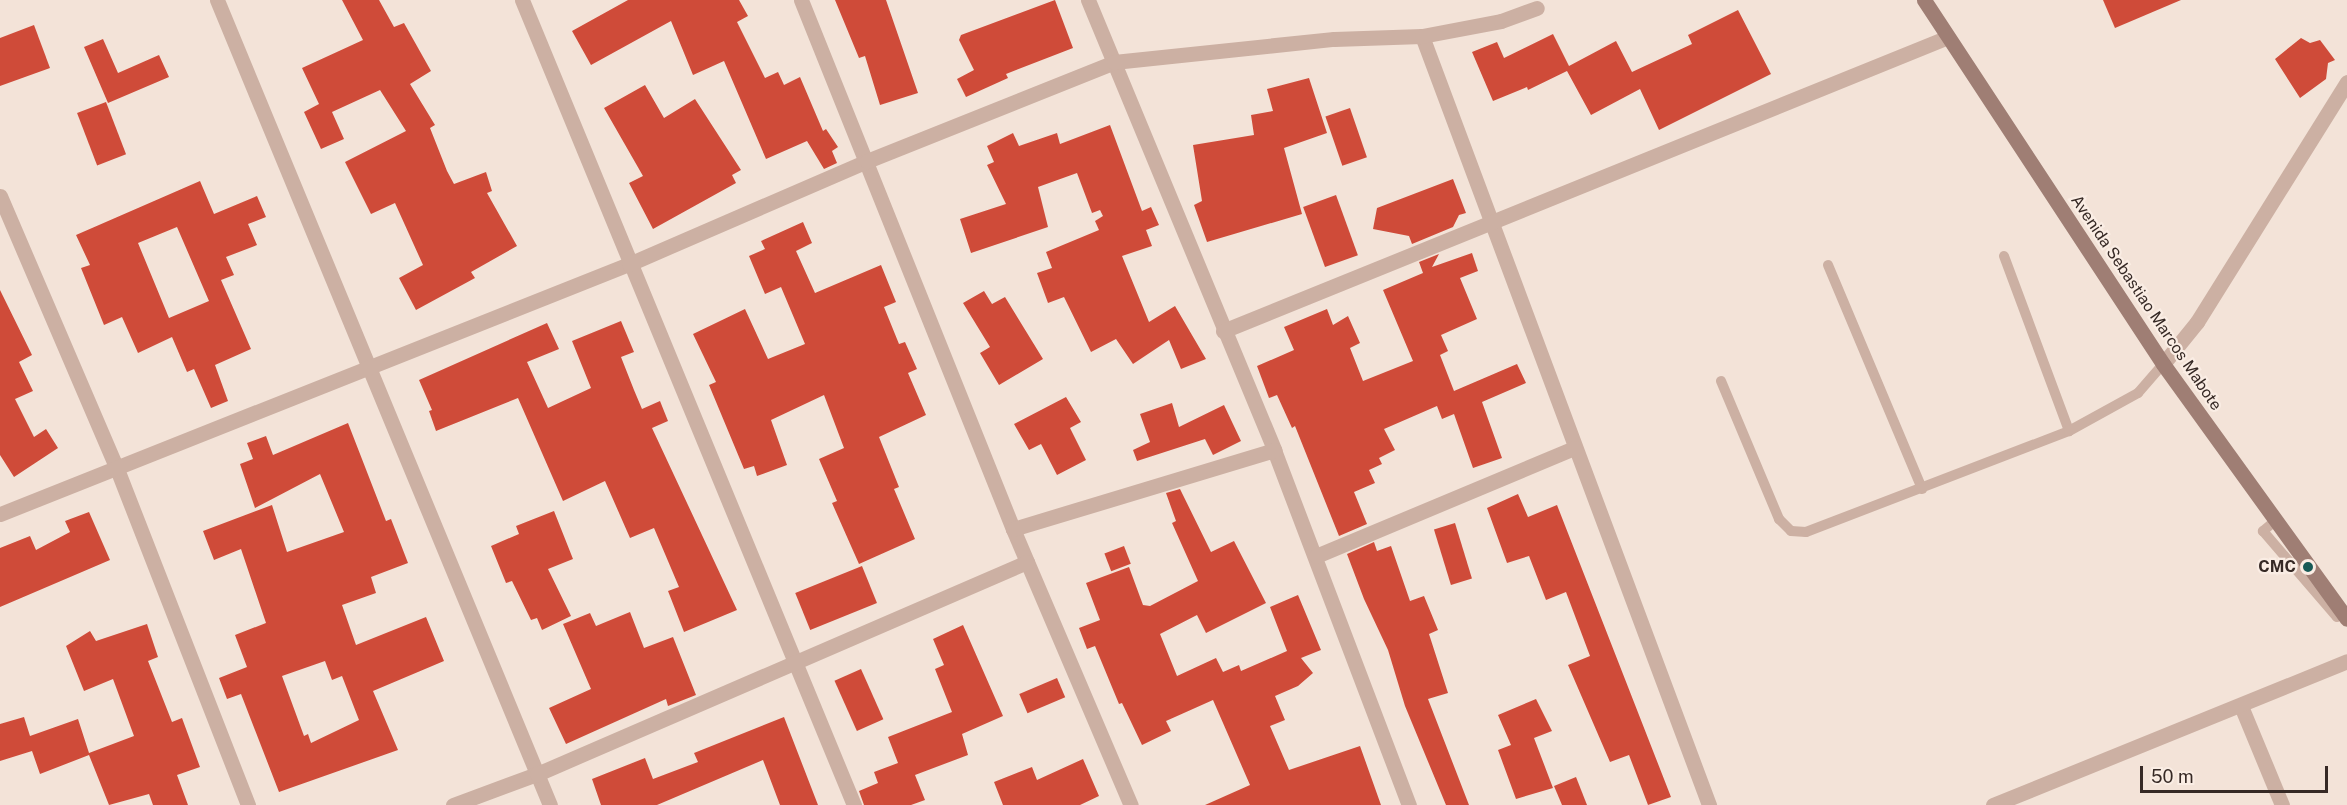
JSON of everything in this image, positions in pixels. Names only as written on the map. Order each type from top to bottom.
[{"type":"main road","name":"Avenida Sebastiao Marcos Mabote","points":[[1926,0],[2163,364],[2345,616]]},
{"type":"street","points":[[217,0],[550,805]]},
{"type":"street","points":[[522,0],[793,665],[854,805]]},
{"type":"street","points":[[801,0],[1013,529],[1131,805]]},
{"type":"street","points":[[1088,0],[1274,450],[1409,805]]},
{"type":"street","points":[[0,514],[629,264],[867,161],[1114,62],[1334,39],[1422,36],[1502,21],[1537,8]]},
{"type":"street","points":[[1422,36],[1493,219],[1574,448],[1709,805]]},
{"type":"street","points":[[1223,331],[1493,219],[1948,37]]},
{"type":"street","points":[[2163,364],[2197,322],[2347,82]]},
{"type":"street","points":[[0,195],[117,469],[248,805]]},
{"type":"street","points":[[1316,556],[1574,448]]},
{"type":"street","points":[[1013,529],[1274,450]]},
{"type":"street","points":[[453,805],[537,774],[1027,562]]},
{"type":"street","points":[[1997,804],[2347,661]]},
{"type":"street","points":[[2241,706],[2282,805]]},
{"type":"lane","points":[[2004,256],[2069,431]]},
{"type":"lane","points":[[1828,265],[1922,489]]},
{"type":"lane","points":[[1721,381],[1779,519],[1791,531],[1806,532],[2069,431],[2138,393],[2163,364]]},
{"type":"building","points":[[342,0],[379,0],[394,27],[404,23],[431,71],[410,84],[435,125],[430,128],[447,171],[454,184],[486,172],[492,191],[487,193],[517,246],[471,272],[475,278],[416,310],[399,278],[423,265],[395,203],[371,214],[345,162],[406,131],[380,90],[332,112],[344,139],[321,149],[304,112],[319,104],[302,68],[363,40]]},
{"type":"building","points":[[628,0],[739,0],[748,16],[737,22],[765,78],[778,72],[784,85],[800,77],[823,131],[826,129],[838,147],[832,151],[837,163],[824,169],[807,141],[766,159],[724,61],[693,75],[671,21],[591,65],[572,31]]},
{"type":"building","points":[[835,0],[886,0],[918,93],[880,105],[865,56],[859,58]]},
{"type":"building","points":[[1055,0],[1073,48],[1006,74],[1008,78],[966,97],[957,79],[974,70],[959,40],[961,35]]},
{"type":"building","points":[[2103,0],[2181,0],[2115,28]]},
{"type":"building","points":[[1738,10],[1771,74],[1659,130],[1640,89],[1591,115],[1567,71],[1528,90],[1527,87],[1493,101],[1472,52],[1497,42],[1504,58],[1553,34],[1569,66],[1616,41],[1632,72],[1692,44],[1688,35]]},
{"type":"building","points":[[34,25],[50,68],[0,86],[0,38]]},
{"type":"building","points":[[2301,38],[2310,43],[2320,40],[2335,60],[2328,63],[2326,79],[2300,98],[2275,59]]},
{"type":"building","points":[[103,39],[118,73],[159,55],[169,77],[108,103],[84,47]]},
{"type":"building","points":[[1309,78],[1327,133],[1284,148],[1302,214],[1207,242],[1194,205],[1202,201],[1193,145],[1254,135],[1251,115],[1273,111],[1267,89]]},
{"type":"building","points":[[645,85],[664,118],[695,99],[741,170],[732,175],[736,183],[653,229],[629,183],[643,176],[604,108]]},
{"type":"building","points":[[106,102],[126,154],[97,165],[77,113]]},
{"type":"building","points":[[1350,108],[1367,157],[1342,166],[1325,116]]},
{"type":"building","points":[[1110,125],[1142,211],[1151,207],[1159,225],[1146,230],[1152,246],[1122,256],[1149,322],[1175,306],[1206,359],[1181,369],[1169,340],[1133,364],[1116,339],[1091,352],[1064,297],[1048,303],[1037,273],[1052,268],[1046,252],[1099,230],[1095,221],[1103,216],[1100,210],[1092,213],[1077,173],[1038,187],[1048,227],[971,253],[960,219],[1006,204],[987,165],[994,162],[987,146],[1013,133],[1019,146],[1057,133],[1060,144]]},
{"type":"building","points":[[1453,179],[1466,213],[1459,215],[1453,227],[1412,244],[1409,236],[1373,229],[1377,208]]},
{"type":"building","points":[[200,181],[214,214],[257,196],[266,217],[248,224],[257,245],[226,257],[234,275],[221,280],[251,349],[215,365],[228,401],[211,408],[194,369],[187,372],[172,337],[138,353],[122,317],[104,325],[81,268],[90,265],[76,235]],"holes":[[[177,227],[209,301],[169,318],[138,243]]]},
{"type":"building","points":[[1336,195],[1358,255],[1325,267],[1303,207]]},
{"type":"building","points":[[803,222],[812,243],[796,251],[815,293],[881,265],[896,302],[884,307],[899,344],[905,342],[917,369],[908,373],[926,415],[879,437],[899,487],[894,489],[915,539],[859,564],[832,503],[837,501],[819,459],[844,448],[824,395],[771,420],[787,465],[757,476],[754,466],[744,469],[709,385],[716,382],[693,334],[745,309],[768,359],[805,344],[781,287],[765,294],[749,256],[765,249],[761,241]]},
{"type":"building","points":[[1472,253],[1478,271],[1460,278],[1477,319],[1441,335],[1448,351],[1440,355],[1454,391],[1517,364],[1526,383],[1482,402],[1502,458],[1473,468],[1454,414],[1442,419],[1437,406],[1384,429],[1395,450],[1379,458],[1382,464],[1369,470],[1375,483],[1354,492],[1367,524],[1339,536],[1295,426],[1292,428],[1277,395],[1269,398],[1257,366],[1294,350],[1284,327],[1327,309],[1333,325],[1348,316],[1360,343],[1350,348],[1363,381],[1413,361],[1383,290],[1423,273],[1419,262],[1439,254],[1432,267]]},
{"type":"building","points":[[0,290],[32,355],[19,362],[33,391],[15,399],[34,437],[46,429],[58,448],[14,477],[0,455]]},
{"type":"building","points":[[984,291],[992,304],[1005,297],[1043,359],[999,385],[980,353],[990,347],[963,303]]},
{"type":"building","points":[[621,321],[634,352],[621,357],[634,390],[642,409],[660,401],[668,421],[652,428],[737,610],[684,632],[668,591],[679,587],[654,528],[630,538],[605,481],[563,501],[518,398],[436,431],[429,411],[432,410],[419,380],[547,323],[559,349],[527,362],[548,408],[591,388],[572,341]]},
{"type":"building","points":[[1066,397],[1081,422],[1070,428],[1086,460],[1057,475],[1041,444],[1029,450],[1014,424]]},
{"type":"building","points":[[1172,403],[1179,427],[1224,405],[1241,441],[1213,455],[1205,439],[1137,461],[1133,450],[1150,442],[1140,414]]},
{"type":"building","points":[[348,423],[386,521],[391,519],[408,563],[371,577],[376,593],[342,605],[356,645],[426,617],[444,661],[373,691],[398,750],[279,792],[241,694],[227,699],[219,678],[247,667],[235,635],[266,623],[241,549],[214,560],[203,531],[272,505],[287,552],[344,532],[320,474],[255,508],[240,464],[253,459],[247,443],[266,436],[273,455]],"holes":[[[325,661],[332,680],[342,676],[359,720],[311,743],[308,734],[304,736],[282,676]]]},
{"type":"building","points":[[1180,489],[1211,552],[1234,541],[1266,603],[1206,633],[1197,615],[1160,634],[1177,676],[1216,658],[1223,672],[1239,665],[1241,671],[1287,651],[1270,607],[1298,595],[1321,650],[1301,658],[1313,673],[1298,686],[1275,696],[1285,720],[1270,726],[1289,770],[1360,746],[1381,805],[1205,805],[1250,785],[1213,700],[1166,721],[1171,731],[1142,745],[1122,703],[1119,704],[1095,646],[1087,649],[1079,628],[1100,620],[1086,583],[1129,567],[1143,605],[1150,606],[1198,581],[1172,523],[1176,521],[1166,493]]},
{"type":"building","points":[[1518,494],[1528,517],[1557,505],[1671,797],[1648,805],[1629,755],[1610,762],[1568,665],[1590,656],[1566,592],[1546,600],[1529,556],[1507,563],[1487,508]]},
{"type":"building","points":[[554,511],[573,559],[548,569],[571,616],[542,630],[537,618],[531,620],[512,581],[506,583],[491,546],[519,534],[516,526]]},
{"type":"building","points":[[89,512],[110,560],[0,607],[0,548],[30,536],[36,550],[70,532],[65,521]]},
{"type":"building","points":[[1455,523],[1472,578],[1451,585],[1434,529]]},
{"type":"building","points":[[1374,542],[1377,551],[1391,546],[1410,601],[1424,596],[1438,630],[1429,634],[1448,693],[1428,699],[1469,805],[1446,805],[1405,706],[1388,650],[1364,599],[1347,554]]},
{"type":"building","points":[[1124,546],[1131,564],[1111,571],[1104,554]]},
{"type":"building","points":[[862,566],[877,603],[810,630],[795,593]]},
{"type":"building","points":[[630,612],[644,648],[673,637],[696,695],[668,706],[666,699],[566,744],[549,708],[591,689],[563,624],[590,613],[596,626]]},
{"type":"building","points":[[147,624],[158,657],[148,661],[172,722],[182,718],[200,767],[177,775],[188,805],[153,805],[149,794],[109,805],[89,755],[40,774],[32,751],[0,761],[0,724],[24,717],[30,736],[78,719],[89,753],[134,736],[113,679],[84,691],[66,646],[90,631],[96,641]]},
{"type":"building","points":[[963,625],[1003,716],[962,734],[968,755],[915,775],[925,800],[911,805],[864,805],[859,791],[878,783],[874,772],[898,763],[888,737],[952,712],[935,669],[944,665],[933,639]]},
{"type":"building","points":[[861,669],[883,719],[857,731],[835,681]]},
{"type":"building","points":[[1057,678],[1065,697],[1027,713],[1019,694]]},
{"type":"building","points":[[1536,699],[1552,731],[1534,738],[1553,788],[1516,799],[1498,750],[1511,745],[1498,715]]},
{"type":"building","points":[[784,717],[818,805],[780,805],[763,760],[657,805],[601,805],[592,779],[645,758],[653,779],[698,762],[694,753]]},
{"type":"building","points":[[1083,759],[1099,796],[1080,805],[1003,805],[994,782],[1032,767],[1037,780]]},
{"type":"building","points":[[1576,777],[1587,805],[1562,805],[1554,786]]},
{"type":"place","name":"CMC","points":[[2308,567]]}]
